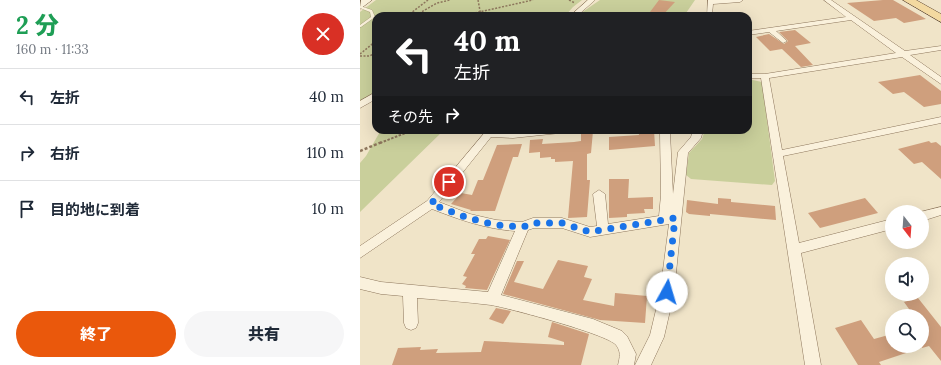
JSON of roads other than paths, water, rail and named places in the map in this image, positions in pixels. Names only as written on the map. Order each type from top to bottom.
[{"type":"main road","points":[[360,6],[367,0]]},
{"type":"main road","points":[[908,0],[941,19]]},
{"type":"street","points":[[578,12],[592,0]]},
{"type":"street","points":[[710,12],[710,1],[740,0]]},
{"type":"street","points":[[827,0],[941,80]]},
{"type":"street","points":[[752,32],[853,18]]},
{"type":"street","points":[[771,30],[783,40]]},
{"type":"street","points":[[752,76],[764,76],[941,48]]},
{"type":"street","points":[[764,76],[795,249],[813,365]]},
{"type":"street","points":[[360,105],[372,98]]},
{"type":"street","points":[[778,154],[941,120]]},
{"type":"street","points":[[360,253],[431,204],[488,134]]},
{"type":"street","points":[[664,134],[667,195],[670,219]]},
{"type":"street","points":[[643,365],[657,338],[667,292],[670,219],[683,152],[696,138],[697,134]]},
{"type":"street","points":[[599,194],[603,230]]},
{"type":"street","points":[[431,204],[468,218],[496,225],[523,227],[533,223],[562,223],[590,232],[670,219]]},
{"type":"street","points":[[929,214],[941,211]]},
{"type":"street","points":[[795,249],[885,226]]},
{"type":"street","points":[[492,299],[523,227]]},
{"type":"street","points":[[360,283],[381,288],[492,299],[593,326],[617,336],[626,347],[628,354],[626,365]]},
{"type":"street","points":[[410,291],[411,323]]},
{"type":"lane","points":[[360,6],[372,12]]},
{"type":"lane","points":[[361,26],[372,19]]}]
